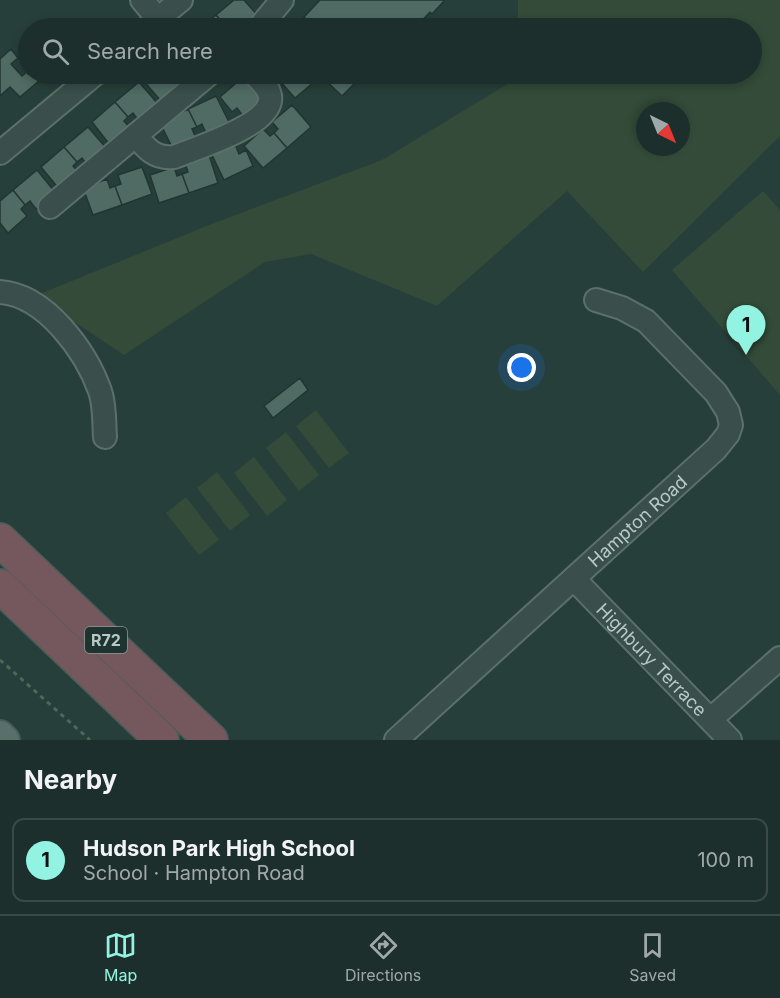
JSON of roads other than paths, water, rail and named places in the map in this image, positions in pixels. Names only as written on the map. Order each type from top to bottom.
[{"type":"highway","name":"R72","points":[[0,540],[211,740]]},
{"type":"highway","name":"R72","points":[[0,586],[162,740]]},
{"type":"main road","points":[[0,735],[5,740]]},
{"type":"street","points":[[142,0],[150,18]]},
{"type":"street","points":[[160,18],[181,0]]},
{"type":"street","points":[[267,18],[282,0]]},
{"type":"street","points":[[0,153],[83,84]]},
{"type":"street","points":[[50,207],[197,84]]},
{"type":"street","points":[[136,135],[148,150],[158,156],[174,157],[239,130],[257,120],[267,111],[271,100],[269,92],[262,84]]},
{"type":"street","points":[[0,292],[27,301],[46,311],[67,333],[86,359],[101,393],[105,437]]},
{"type":"street","name":"Hampton Road","points":[[396,740],[574,579],[728,435],[731,425],[728,412],[716,393],[646,321],[622,308],[596,300]]},
{"type":"street","name":"Highbury Terrace","points":[[574,579],[730,740]]},
{"type":"street","points":[[711,719],[780,658]]},
{"type":"place","name":"Hudson Park High School","points":[[746,355]]}]
